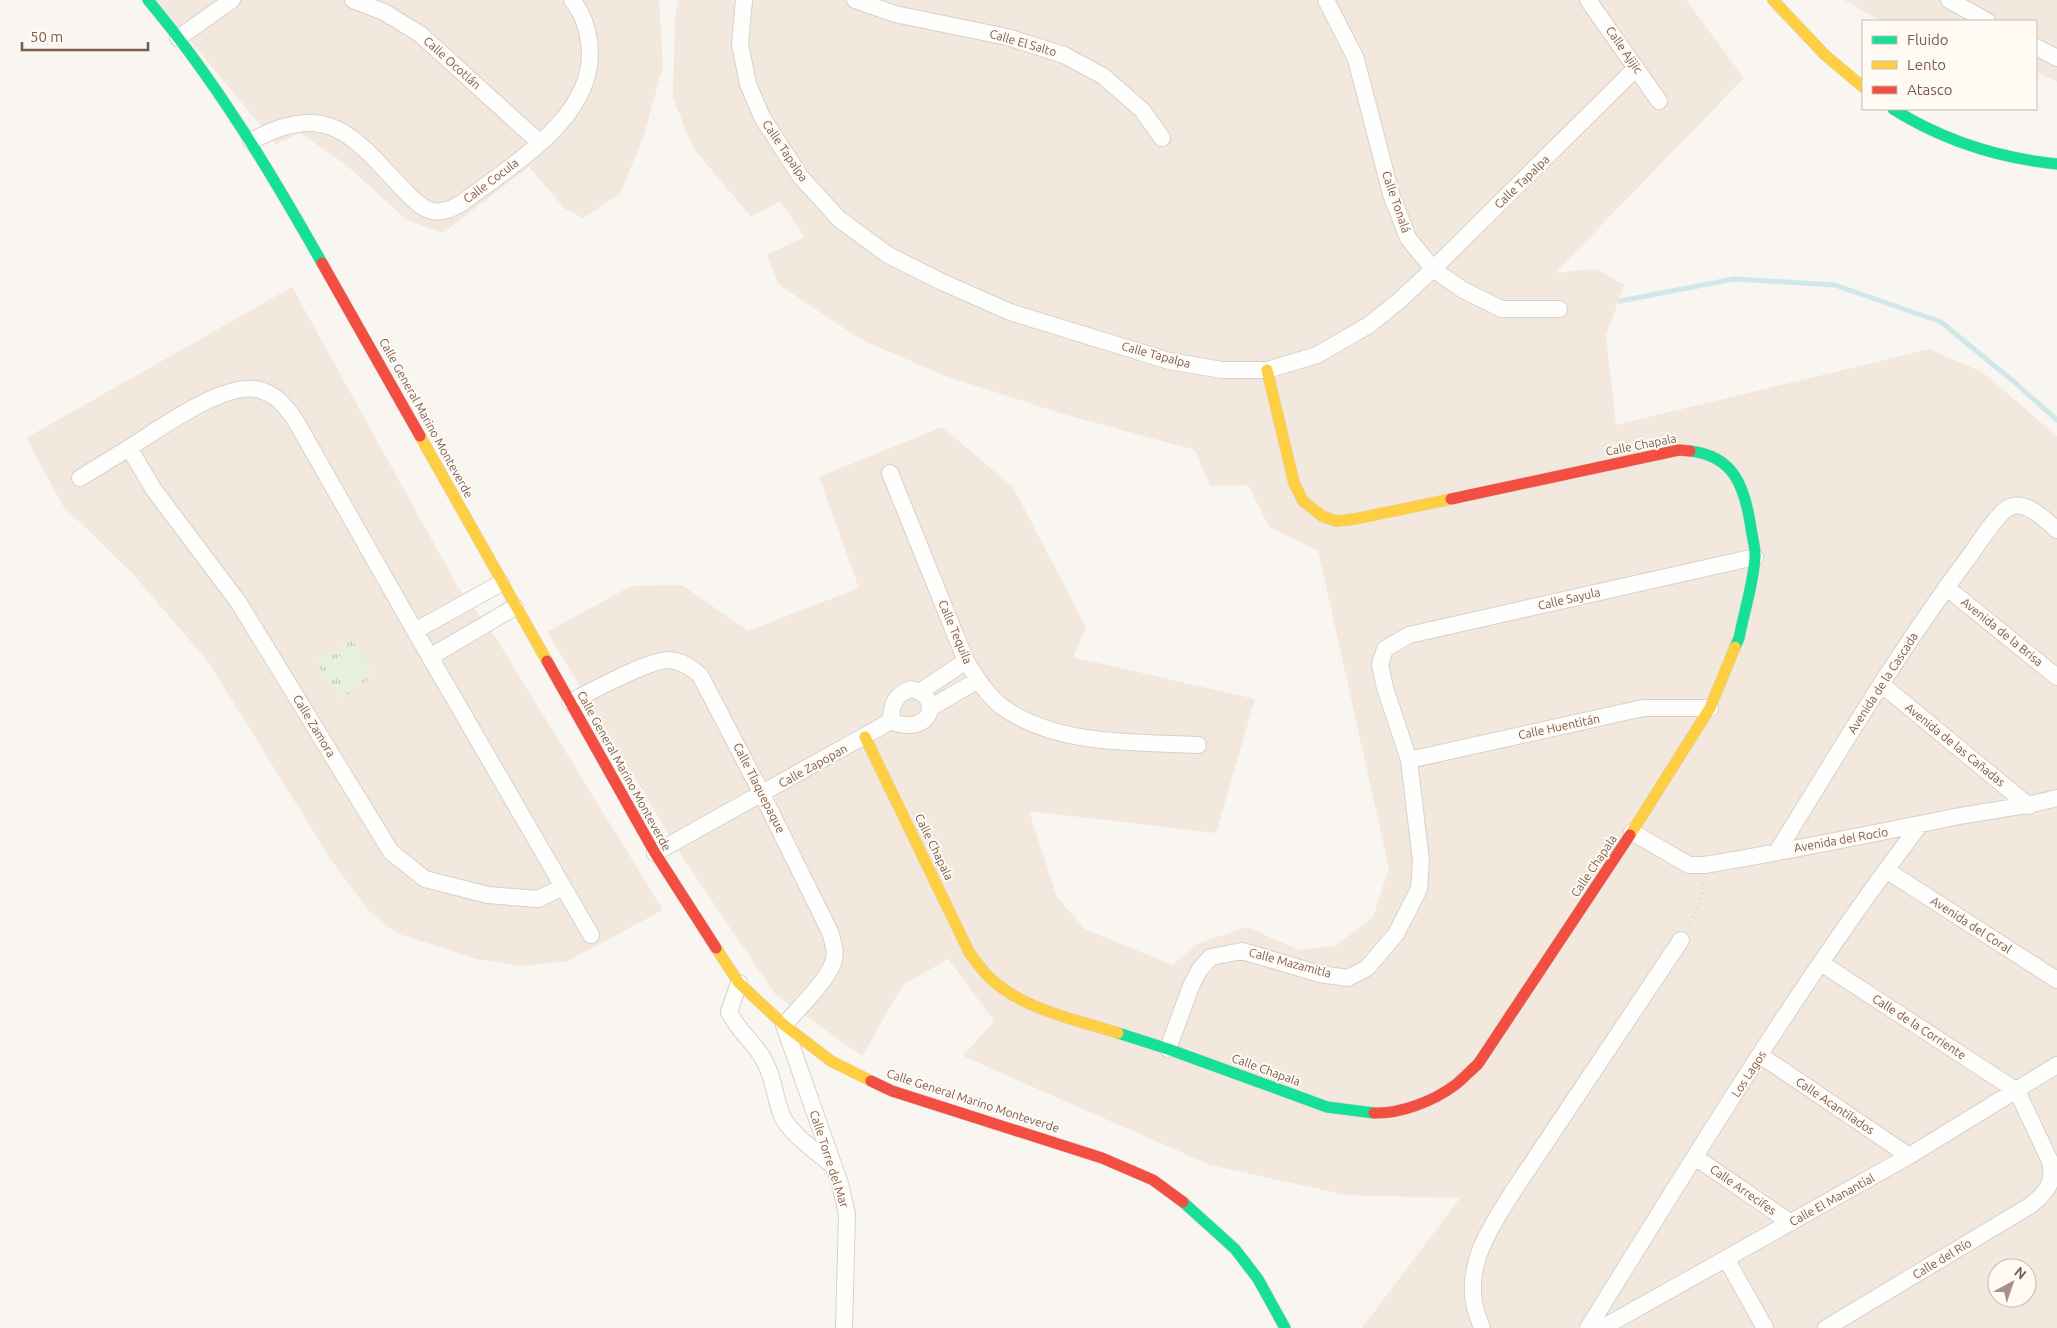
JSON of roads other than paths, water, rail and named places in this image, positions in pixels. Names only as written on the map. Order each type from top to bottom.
[{"type":"street","name":"Calle General Marino Monteverde","points":[[148,0],[198,64],[251,141],[346,303],[501,583],[655,853],[739,983],[784,1025],[831,1061],[892,1091],[1102,1158],[1153,1180],[1204,1219],[1235,1249],[1258,1279],[1285,1328]]},
{"type":"street","points":[[178,38],[232,0]]},
{"type":"street","name":"Calle Ocotlán","points":[[353,0],[384,12],[420,34],[540,143]]},
{"type":"street","name":"Calle Cocula","points":[[251,141],[290,124],[314,122],[339,130],[363,149],[410,196],[425,208],[434,212],[449,210],[462,203],[540,143],[564,120],[579,98],[586,80],[591,51],[587,26],[572,0]]},
{"type":"street","name":"Calle Tapalpa","points":[[744,0],[740,44],[748,84],[762,117],[800,176],[839,219],[888,255],[940,281],[1010,312],[1168,361],[1222,370],[1268,370],[1318,355],[1368,325],[1400,300],[1433,270],[1636,68]]},
{"type":"street","name":"Calle El Salto","points":[[855,0],[895,14],[1007,37],[1064,55],[1103,76],[1142,110],[1162,138]]},
{"type":"street","name":"Calle Tonalá","points":[[1326,0],[1356,59],[1391,194],[1408,238],[1433,270],[1463,290],[1502,309],[1559,309]]},
{"type":"street","name":"Calle Ajijic","points":[[1588,0],[1659,100]]},
{"type":"street","points":[[1773,0],[1825,55],[1862,87]]},
{"type":"street","points":[[1949,0],[1986,20]]},
{"type":"street","points":[[2037,48],[2057,58]]},
{"type":"street","points":[[1895,110],[1940,135],[1975,148],[2009,158],[2057,164]]},
{"type":"street","name":"Calle Chapala","points":[[865,737],[970,954],[988,976],[1015,996],[1038,1007],[1168,1049],[1327,1108],[1384,1113],[1422,1103],[1454,1086],[1478,1064],[1632,832],[1710,708],[1740,638],[1755,556],[1748,508],[1743,490],[1731,469],[1708,453],[1679,450],[1355,519],[1336,521],[1322,516],[1303,501],[1294,483],[1268,370]]},
{"type":"street","points":[[80,478],[221,394],[241,389],[261,390],[280,400],[294,418],[591,935]]},
{"type":"street","name":"Calle Zamora","points":[[129,448],[154,490],[240,603],[391,852],[425,879],[488,895],[538,899],[563,887]]},
{"type":"street","name":"Calle Tequila","points":[[890,473],[966,661],[978,680],[1004,708],[1043,729],[1102,740],[1198,745]]},
{"type":"street","name":"Avenida de la Cascada","points":[[1777,852],[1882,684],[1946,587],[1997,519],[2008,508],[2019,506],[2037,514],[2057,530]]},
{"type":"street","name":"Calle Sayula","points":[[1386,649],[1409,635],[1755,556]]},
{"type":"street","points":[[415,631],[501,583]]},
{"type":"street","name":"Avenida de la Brisa","points":[[1946,587],[2057,677]]},
{"type":"street","points":[[430,657],[515,607]]},
{"type":"street","name":"Calle Mazamitla","points":[[1168,1049],[1200,969],[1212,957],[1242,951],[1320,974],[1348,978],[1367,968],[1396,934],[1419,888],[1421,861],[1409,760],[1385,688],[1380,664],[1386,649]]},
{"type":"street","name":"Calle Tlaquepaque","points":[[570,702],[650,664],[668,660],[687,664],[700,675],[824,918],[834,948],[833,962],[825,976],[784,1025]]},
{"type":"street","points":[[921,691],[966,661]]},
{"type":"street","points":[[930,708],[978,680]]},
{"type":"street","name":"Avenida de las Cañadas","points":[[1882,684],[2030,806]]},
{"type":"street","points":[[911,689],[921,691],[928,698],[930,708],[928,717],[921,723],[902,726],[891,721],[891,710],[895,699],[901,692],[911,689]]},
{"type":"street","name":"Calle Huentitán","points":[[1409,760],[1643,708],[1710,708]]},
{"type":"street","name":"Calle Zapopan","points":[[655,853],[891,721]]},
{"type":"street","name":"Avenida del Rocío","points":[[1632,832],[1689,864],[1704,865],[1919,826],[1961,816],[2030,806],[2057,798]]},
{"type":"street","name":"Los Lagos","points":[[1588,1328],[1760,1055],[1821,963],[1919,826]]},
{"type":"street","name":"Avenida del Coral","points":[[1886,870],[2057,980]]},
{"type":"street","points":[[1482,1328],[1474,1302],[1473,1280],[1476,1258],[1489,1230],[1681,940]]},
{"type":"street","name":"Calle de la Corriente","points":[[1821,963],[2018,1091]]},
{"type":"street","points":[[739,983],[729,1012],[734,1023],[762,1056],[772,1076],[781,1115],[793,1131],[834,1167]]},
{"type":"street","name":"Calle Torre del Mar","points":[[784,1025],[834,1167],[846,1214],[844,1328]]},
{"type":"street","name":"Calle Acantilados","points":[[1760,1055],[1909,1156]]},
{"type":"street","name":"Calle El Manantial","points":[[1602,1328],[1727,1260],[1909,1156],[2018,1091],[2057,1065]]},
{"type":"street","name":"Calle del Río","points":[[1826,1328],[2032,1205],[2045,1194],[2051,1182],[2050,1161],[2018,1091]]},
{"type":"street","name":"Calle Arrecifes","points":[[1695,1157],[1791,1223]]},
{"type":"street","points":[[1727,1260],[1765,1328]]},
{"type":"waterway","points":[[1620,301],[1734,279],[1835,285],[1941,322],[2057,420]]}]
